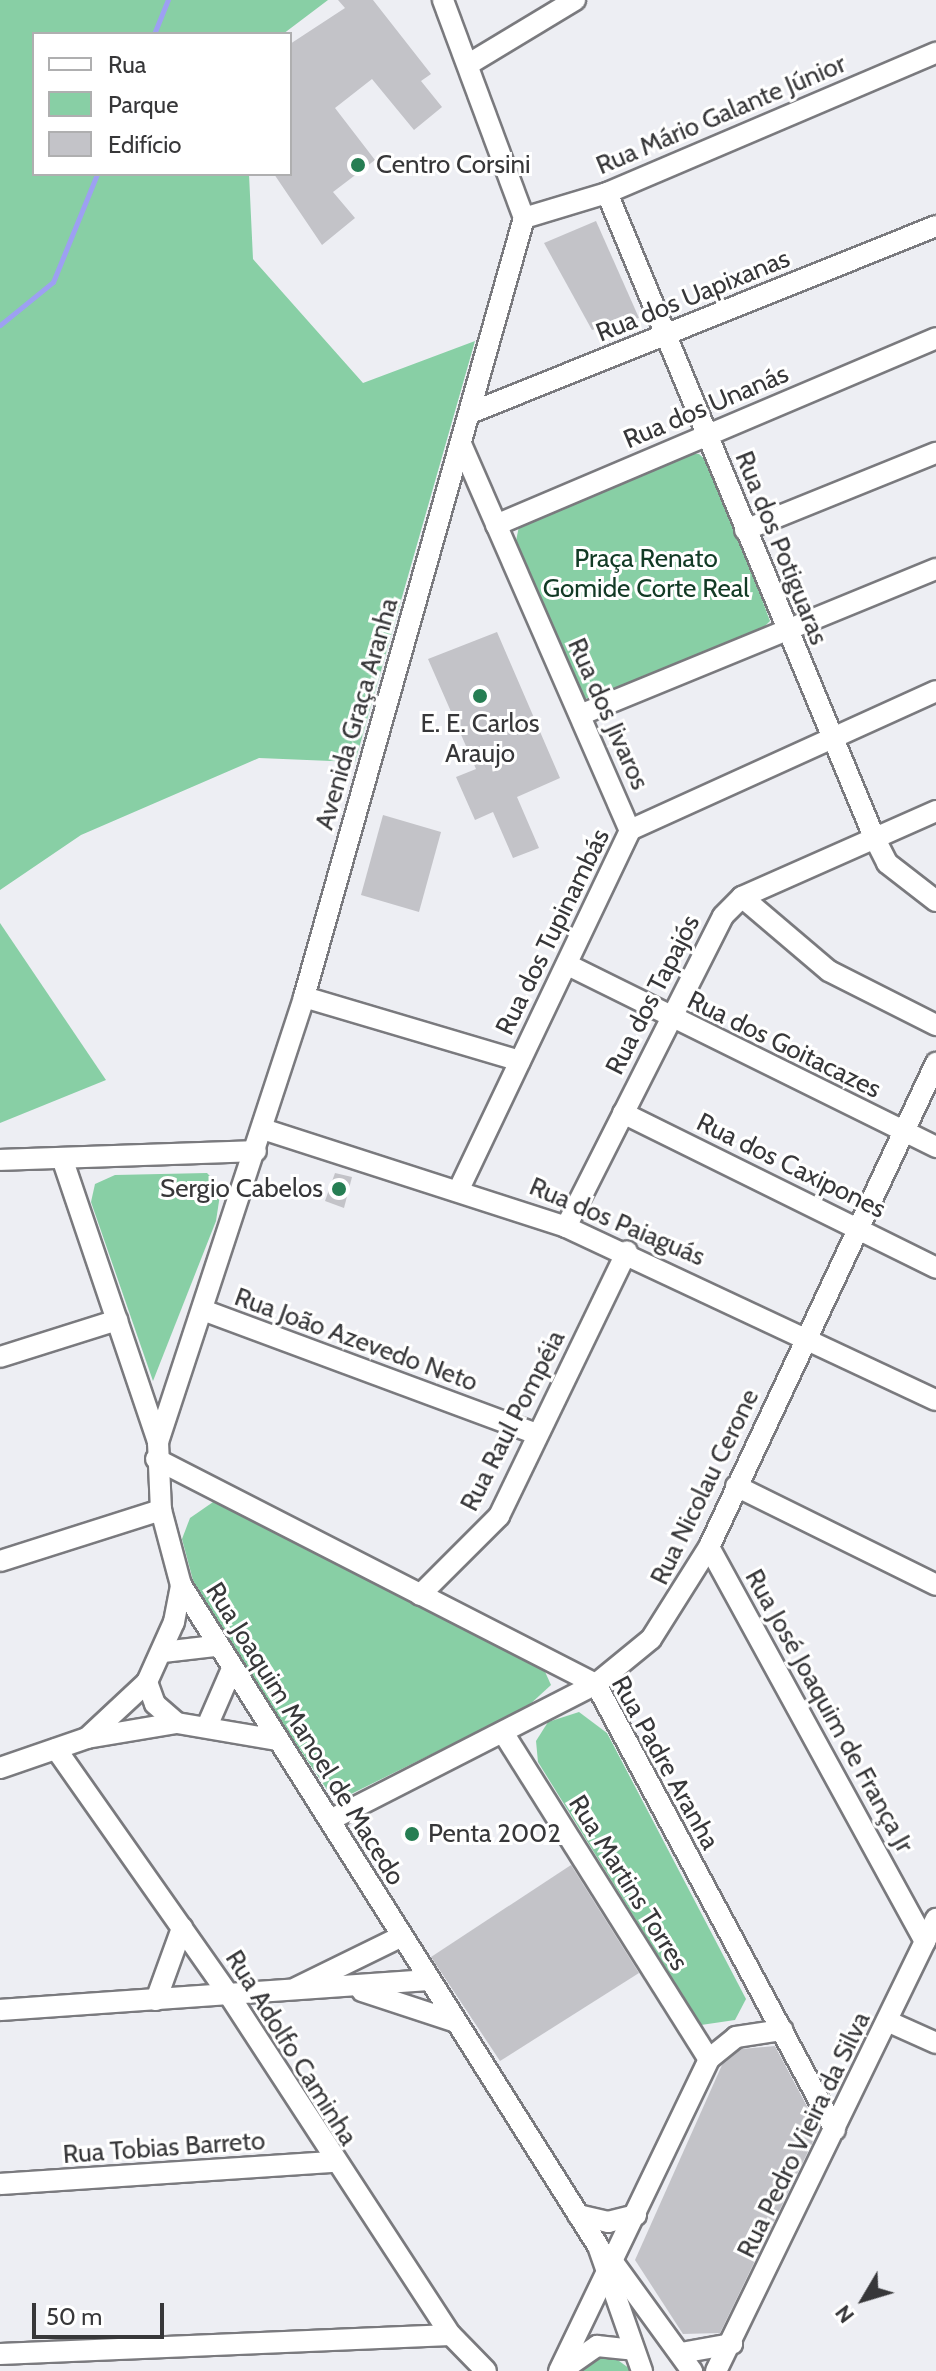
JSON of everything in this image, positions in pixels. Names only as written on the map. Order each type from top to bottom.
[{"type":"street","points":[[443,0],[524,218]]},
{"type":"street","points":[[469,64],[575,0]]},
{"type":"street","name":"Rua Mário Galante Júnior","points":[[524,218],[607,193],[936,53]]},
{"type":"street","name":"Rua dos Potiguaras","points":[[607,193],[829,735],[874,837],[887,863],[936,901]]},
{"type":"street","name":"Avenida Graça Aranha","points":[[157,1450],[304,997],[524,218]]},
{"type":"street","name":"Rua dos Uapixanas","points":[[470,413],[936,226]]},
{"type":"street","name":"Rua dos Unanás","points":[[496,525],[936,338]]},
{"type":"street","name":"Rua dos Jivaros","points":[[461,444],[630,830]]},
{"type":"street","points":[[745,530],[936,453]]},
{"type":"street","points":[[580,715],[936,569]]},
{"type":"street","name":"Rua dos Tupinambás","points":[[460,1187],[630,830],[829,735],[936,691]]},
{"type":"street","name":"Rua dos Tapajós","points":[[566,1227],[709,933],[742,897],[936,811]]},
{"type":"street","points":[[742,897],[829,971],[936,1025]]},
{"type":"street","name":"Rua dos Goitacazes","points":[[568,965],[936,1147]]},
{"type":"street","points":[[304,997],[520,1061]]},
{"type":"street","name":"Rua Nicolau Cerone","points":[[330,1820],[504,1734],[596,1684],[651,1639],[709,1547],[936,1063]]},
{"type":"street","name":"Rua dos Caxipones","points":[[623,1113],[936,1268]]},
{"type":"street","name":"Rua dos Paiaguás","points":[[263,1129],[460,1187],[627,1251],[808,1335],[936,1400]]},
{"type":"street","points":[[0,1160],[256,1151]]},
{"type":"street","name":"Rua Joaquim Manoel de Macedo","points":[[62,1158],[157,1450],[161,1510],[181,1585],[215,1646],[330,1820],[426,1980],[610,2267],[687,2362]]},
{"type":"street","name":"Rua Raul Pompéia","points":[[420,1595],[499,1516],[627,1251]]},
{"type":"street","name":"Rua João Azevedo Neto","points":[[203,1310],[536,1434]]},
{"type":"street","points":[[0,1357],[117,1320]]},
{"type":"street","name":"Rua Padre Aranha","points":[[157,1450],[420,1595],[596,1684],[835,2130]]},
{"type":"street","points":[[736,1486],[936,1585]]},
{"type":"street","points":[[0,1561],[161,1510]]},
{"type":"street","name":"Rua José Joaquim de França Jr","points":[[709,1547],[925,1942]]},
{"type":"street","points":[[87,1738],[147,1682],[163,1652],[181,1585]]},
{"type":"street","points":[[163,1652],[215,1646]]},
{"type":"street","points":[[208,1724],[231,1671]]},
{"type":"street","points":[[147,1682],[155,1704],[177,1723]]},
{"type":"street","points":[[0,1768],[87,1738],[177,1723],[208,1724],[277,1740]]},
{"type":"street","name":"Rua Martins Torres","points":[[504,1734],[709,2059]]},
{"type":"street","name":"Rua Adolfo Caminha","points":[[56,1749],[229,1995],[332,2162],[451,2335],[486,2371]]},
{"type":"street","name":"Rua Pedro Vieira da Silva","points":[[716,2371],[732,2344],[936,1919]]},
{"type":"street","points":[[156,2000],[182,1928]]},
{"type":"street","points":[[289,1992],[400,1937]]},
{"type":"street","points":[[0,2010],[358,1990],[426,1980]]},
{"type":"street","points":[[358,1990],[453,2021]]},
{"type":"street","points":[[887,2021],[936,2043]]},
{"type":"street","points":[[560,2371],[709,2059],[736,2037],[782,2030]]},
{"type":"street","name":"Rua Tobias Barreto","points":[[0,2184],[332,2162]]},
{"type":"street","points":[[578,2215],[608,2222],[636,2215]]},
{"type":"street","points":[[610,2267],[642,2371]]},
{"type":"street","points":[[0,2354],[451,2335]]},
{"type":"street","points":[[687,2362],[732,2344]]},
{"type":"street","points":[[560,2371],[597,2346],[634,2350]]},
{"type":"green space","points":[[0,0],[328,0],[286,32],[32,32],[32,176],[249,176],[253,259],[363,383],[475,341],[355,762],[259,758],[81,835],[0,890]]},
{"type":"green space","name":"Praça Renato Gomide Corte Real","points":[[679,453],[699,454],[713,467],[770,621],[752,639],[582,700],[516,541],[519,526],[531,513]]},
{"type":"green space","points":[[0,923],[106,1080],[0,1123]]},
{"type":"green space","points":[[207,1173],[221,1188],[216,1221],[153,1381],[91,1202],[95,1184],[115,1175]]},
{"type":"green space","points":[[216,1500],[542,1665],[551,1685],[527,1707],[347,1796],[328,1791],[198,1599],[182,1539],[190,1518]]},
{"type":"green space","points":[[579,1712],[607,1733],[746,1999],[735,2020],[701,2025],[538,1762],[536,1741],[548,1722]]},
{"type":"green space","points":[[593,2356],[612,2356],[633,2371],[579,2371]]},
{"type":"building","points":[[338,0],[373,0],[431,74],[421,81],[442,107],[414,130],[372,79],[335,108],[375,160],[333,192],[355,218],[322,245],[275,176],[292,176],[292,43],[345,8]]},
{"type":"building","points":[[596,221],[639,318],[592,330],[544,243]]},
{"type":"building","points":[[497,632],[560,778],[517,797],[539,848],[513,858],[493,812],[475,820],[456,777],[476,769],[428,659]]},
{"type":"building","points":[[383,815],[441,832],[419,912],[361,895]]},
{"type":"building","name":"Sergio Cabelos","points":[[335,1173],[352,1177],[344,1208],[325,1201]]},
{"type":"building","points":[[571,1865],[639,1973],[500,2061],[431,1957]]},
{"type":"building","points":[[775,2046],[819,2129],[720,2333],[683,2334],[635,2260],[722,2065],[741,2049]]},
{"type":"waterway","points":[[155,32],[168,0]]},
{"type":"waterway","points":[[0,325],[53,282],[96,176]]},
{"type":"place","name":"Centro Corsini","points":[[358,165]]},
{"type":"place","name":"E. E. Carlos Araujo","points":[[480,696]]},
{"type":"place","name":"Sergio Cabelos","points":[[339,1189]]},
{"type":"place","name":"Penta 2002","points":[[412,1834]]}]
